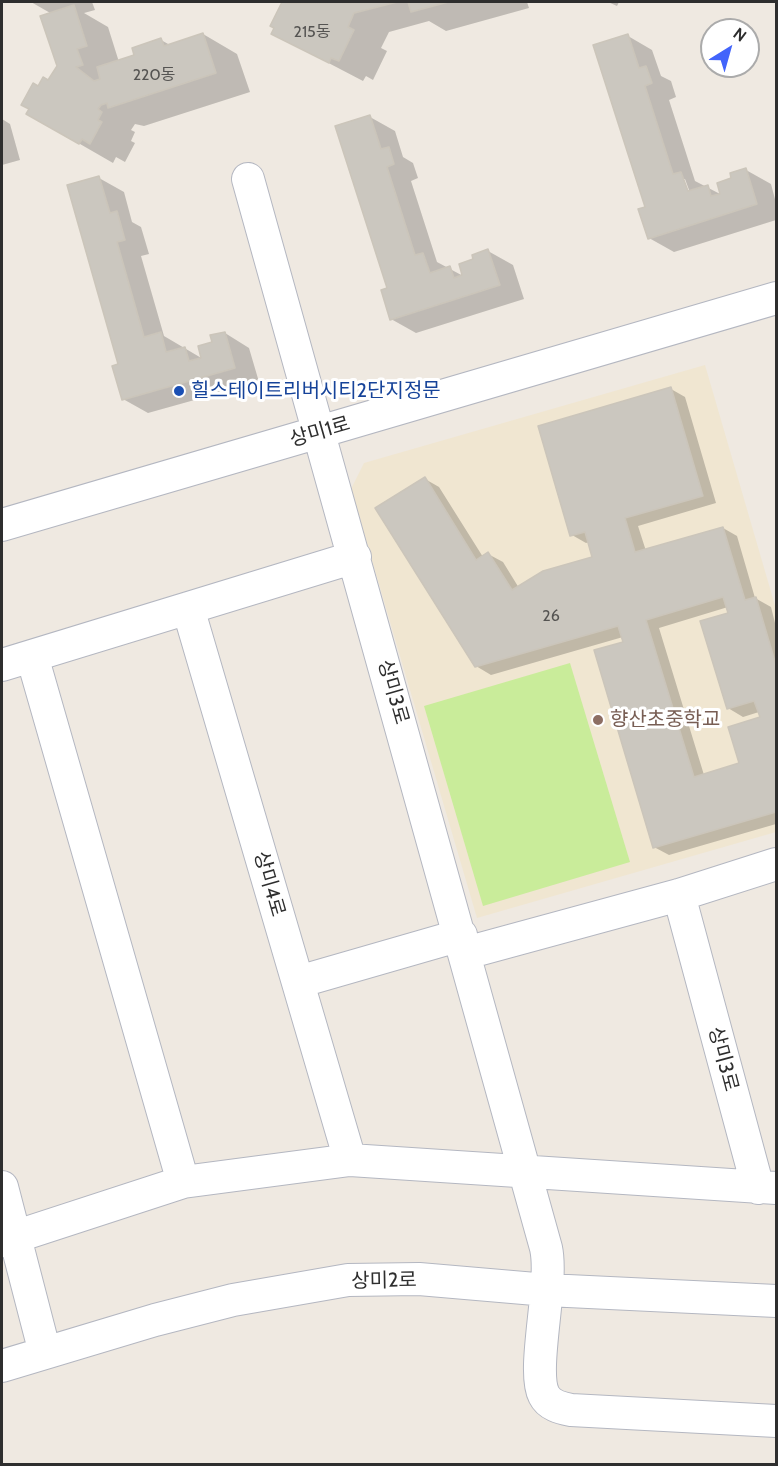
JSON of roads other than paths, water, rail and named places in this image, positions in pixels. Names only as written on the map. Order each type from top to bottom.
[{"type":"street","name":"상미3로","points":[[248,179],[549,1258],[541,1388],[551,1403],[571,1410],[777,1421]]},
{"type":"street","name":"상미1로","points":[[2,525],[777,298]]},
{"type":"street","points":[[2,665],[355,557]]},
{"type":"street","name":"상미4로","points":[[188,608],[350,1160]]},
{"type":"street","points":[[32,656],[183,1182]]},
{"type":"street","points":[[297,982],[679,895],[777,864]]},
{"type":"street","name":"상미3로","points":[[526,1172],[767,1188],[679,895]]},
{"type":"street","points":[[9,1238],[183,1182],[350,1160],[526,1172]]},
{"type":"street","points":[[2,1187],[9,1238],[45,1353]]},
{"type":"street","name":"상미2로","points":[[2,1366],[154,1320],[233,1300],[348,1280],[420,1280],[547,1290],[777,1301]]},
{"type":"place","name":"힐스테이트리버시티2단지정문","points":[[179,391]]},
{"type":"place","name":"향산초중학교","points":[[598,720]]}]
